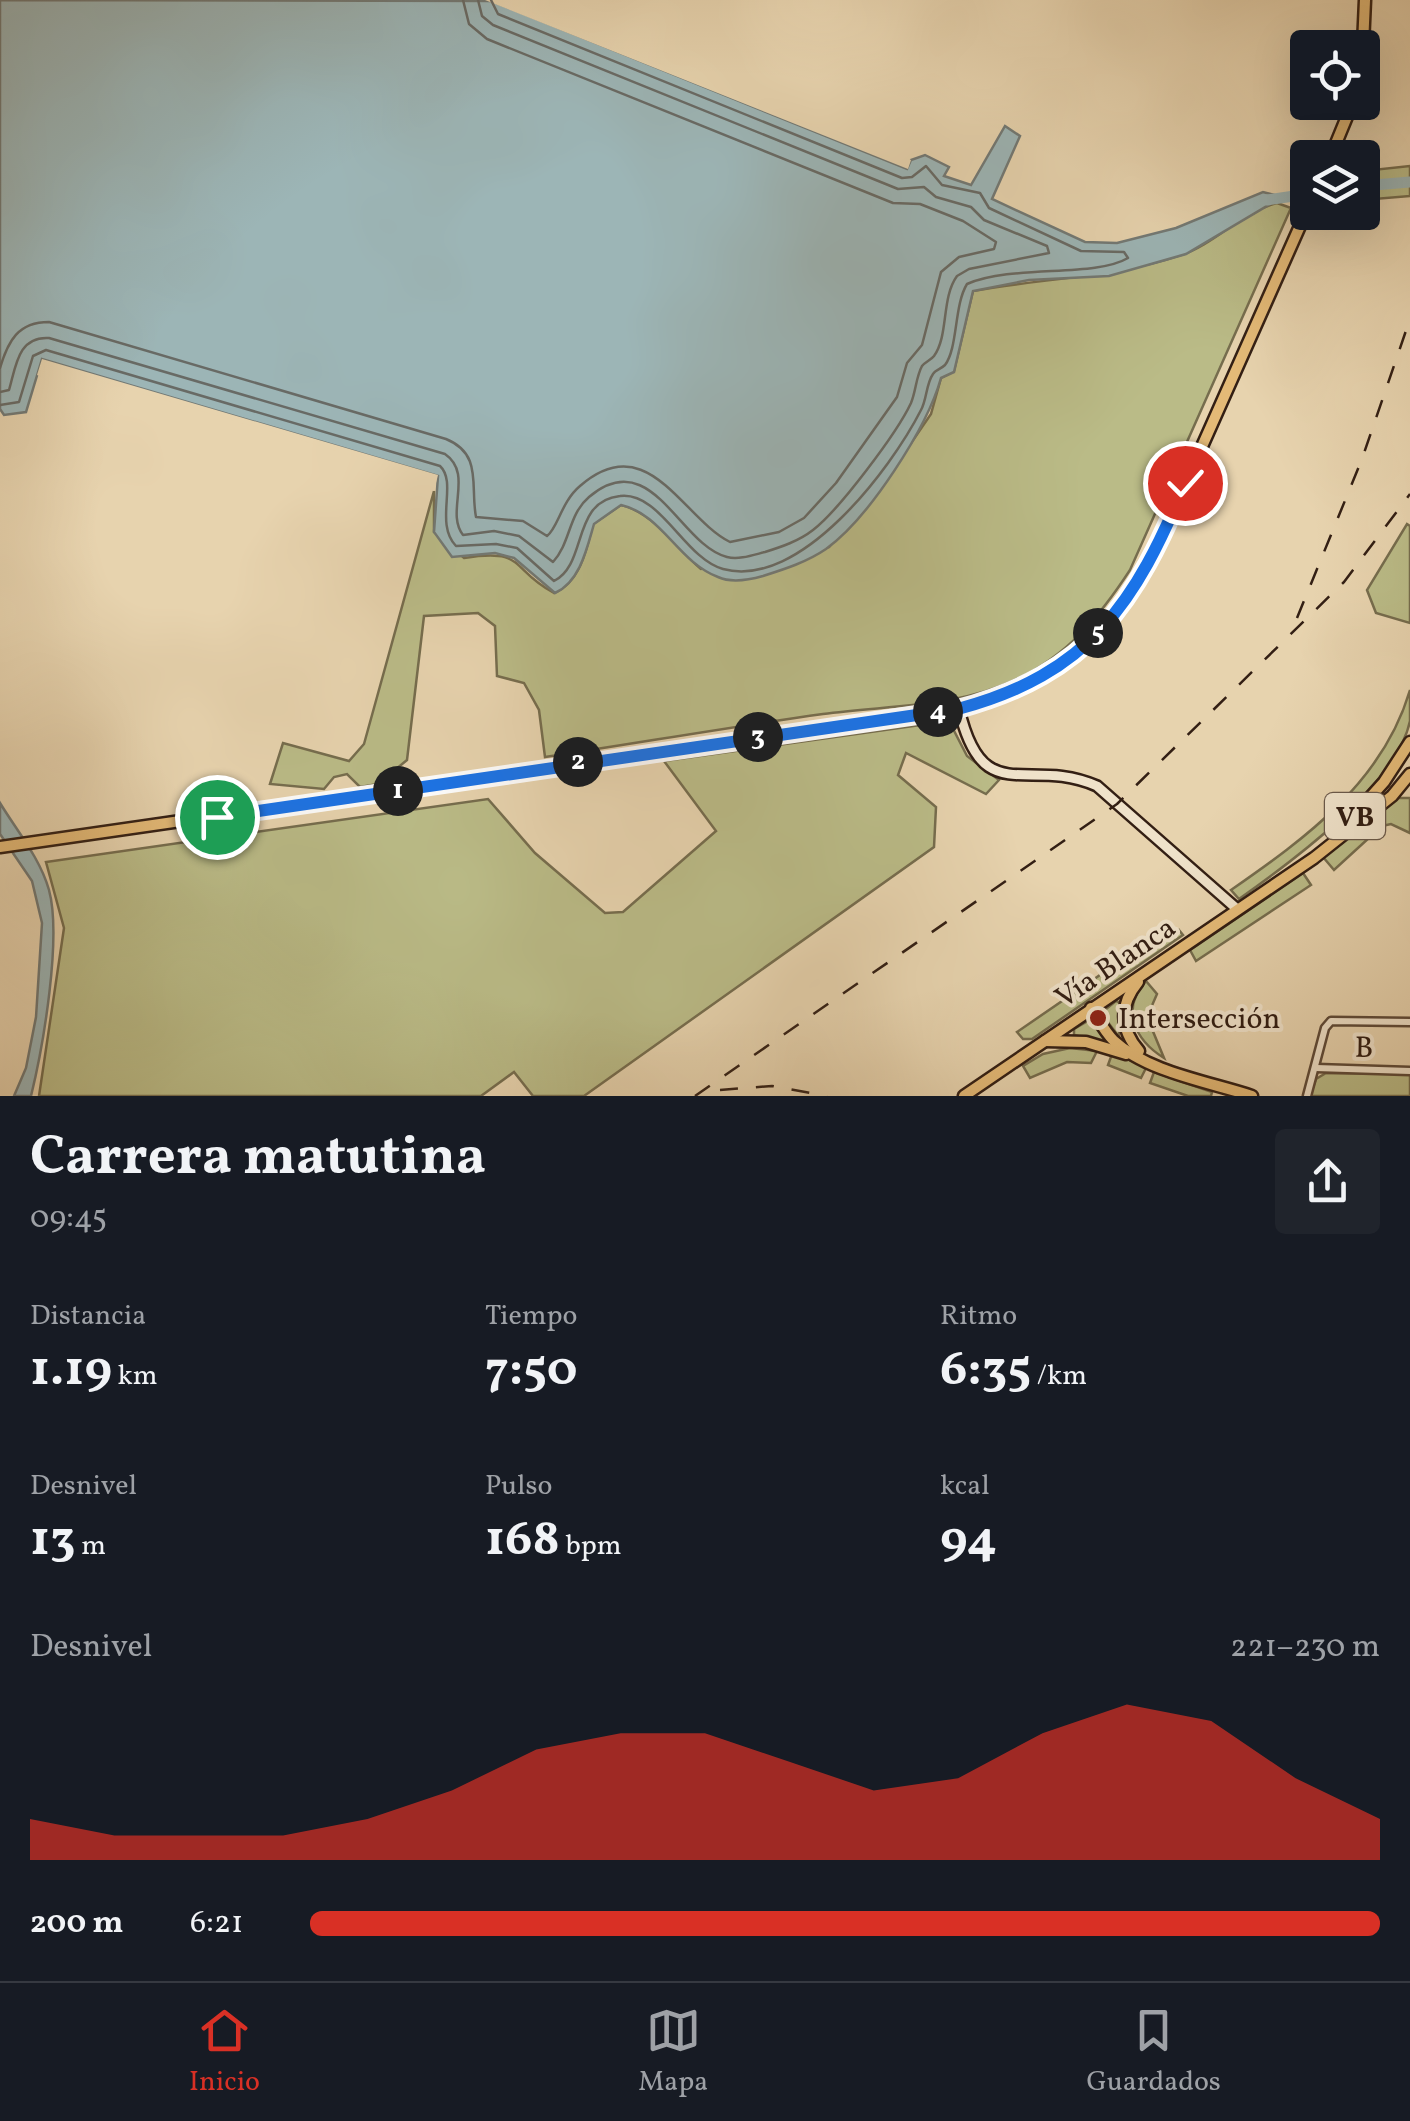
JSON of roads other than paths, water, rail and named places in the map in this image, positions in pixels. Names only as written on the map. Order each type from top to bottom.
[{"type":"main road","points":[[1364,30],[1365,0]]},
{"type":"main road","points":[[0,847],[958,709],[1043,678],[1098,633],[1125,601],[1168,523],[1298,230]]},
{"type":"main road","points":[[958,709],[973,755],[986,767],[998,772],[1074,776],[1097,786],[1237,909]]},
{"type":"main road","points":[[1407,747],[1399,769],[1409,780]]},
{"type":"main road","name":"Vía Blanca","points":[[1295,870],[1362,808],[1407,747]]},
{"type":"main road","name":"Vía Blanca","points":[[964,1096],[1295,870],[1409,780]]},
{"type":"main road","points":[[1392,796],[1410,794]]},
{"type":"main road","points":[[1146,972],[1128,994],[1124,1026],[1134,1046],[1156,1064]]},
{"type":"main road","points":[[1092,1008],[1116,1042],[1156,1064]]},
{"type":"main road","points":[[1045,1042],[1086,1042],[1252,1096]]},
{"type":"street","points":[[1307,1096],[1325,1028],[1331,1021],[1410,1022]]},
{"type":"street","name":"B","points":[[1316,1068],[1410,1071]]},
{"type":"water","points":[[0,0],[492,1],[907,169],[911,160],[925,155],[949,167],[944,176],[971,185],[1005,126],[1020,136],[992,199],[1085,242],[1117,243],[1176,228],[1263,192],[1282,197],[1186,254],[1109,276],[1029,280],[973,291],[954,372],[941,378],[910,446],[860,516],[843,535],[811,558],[758,577],[723,579],[692,561],[648,518],[621,505],[594,524],[576,573],[555,593],[514,558],[495,553],[452,557],[434,532],[438,476],[42,359],[26,412],[4,415],[0,409]]},
{"type":"water","points":[[0,803],[40,867],[52,911],[49,993],[31,1096],[14,1096],[26,1068],[36,1017],[42,923],[32,881],[0,834]]},
{"type":"waterway","points":[[1380,184],[1410,182]]},
{"type":"waterway","points":[[1267,200],[1290,197]]},
{"type":"railway","points":[[1297,618],[1362,459],[1410,319]]},
{"type":"railway","points":[[695,1096],[1117,804],[1344,582],[1410,494]]},
{"type":"railway","points":[[720,1090],[772,1086],[827,1096]]},
{"type":"place","name":"Intersección","points":[[1098,1018]]}]
